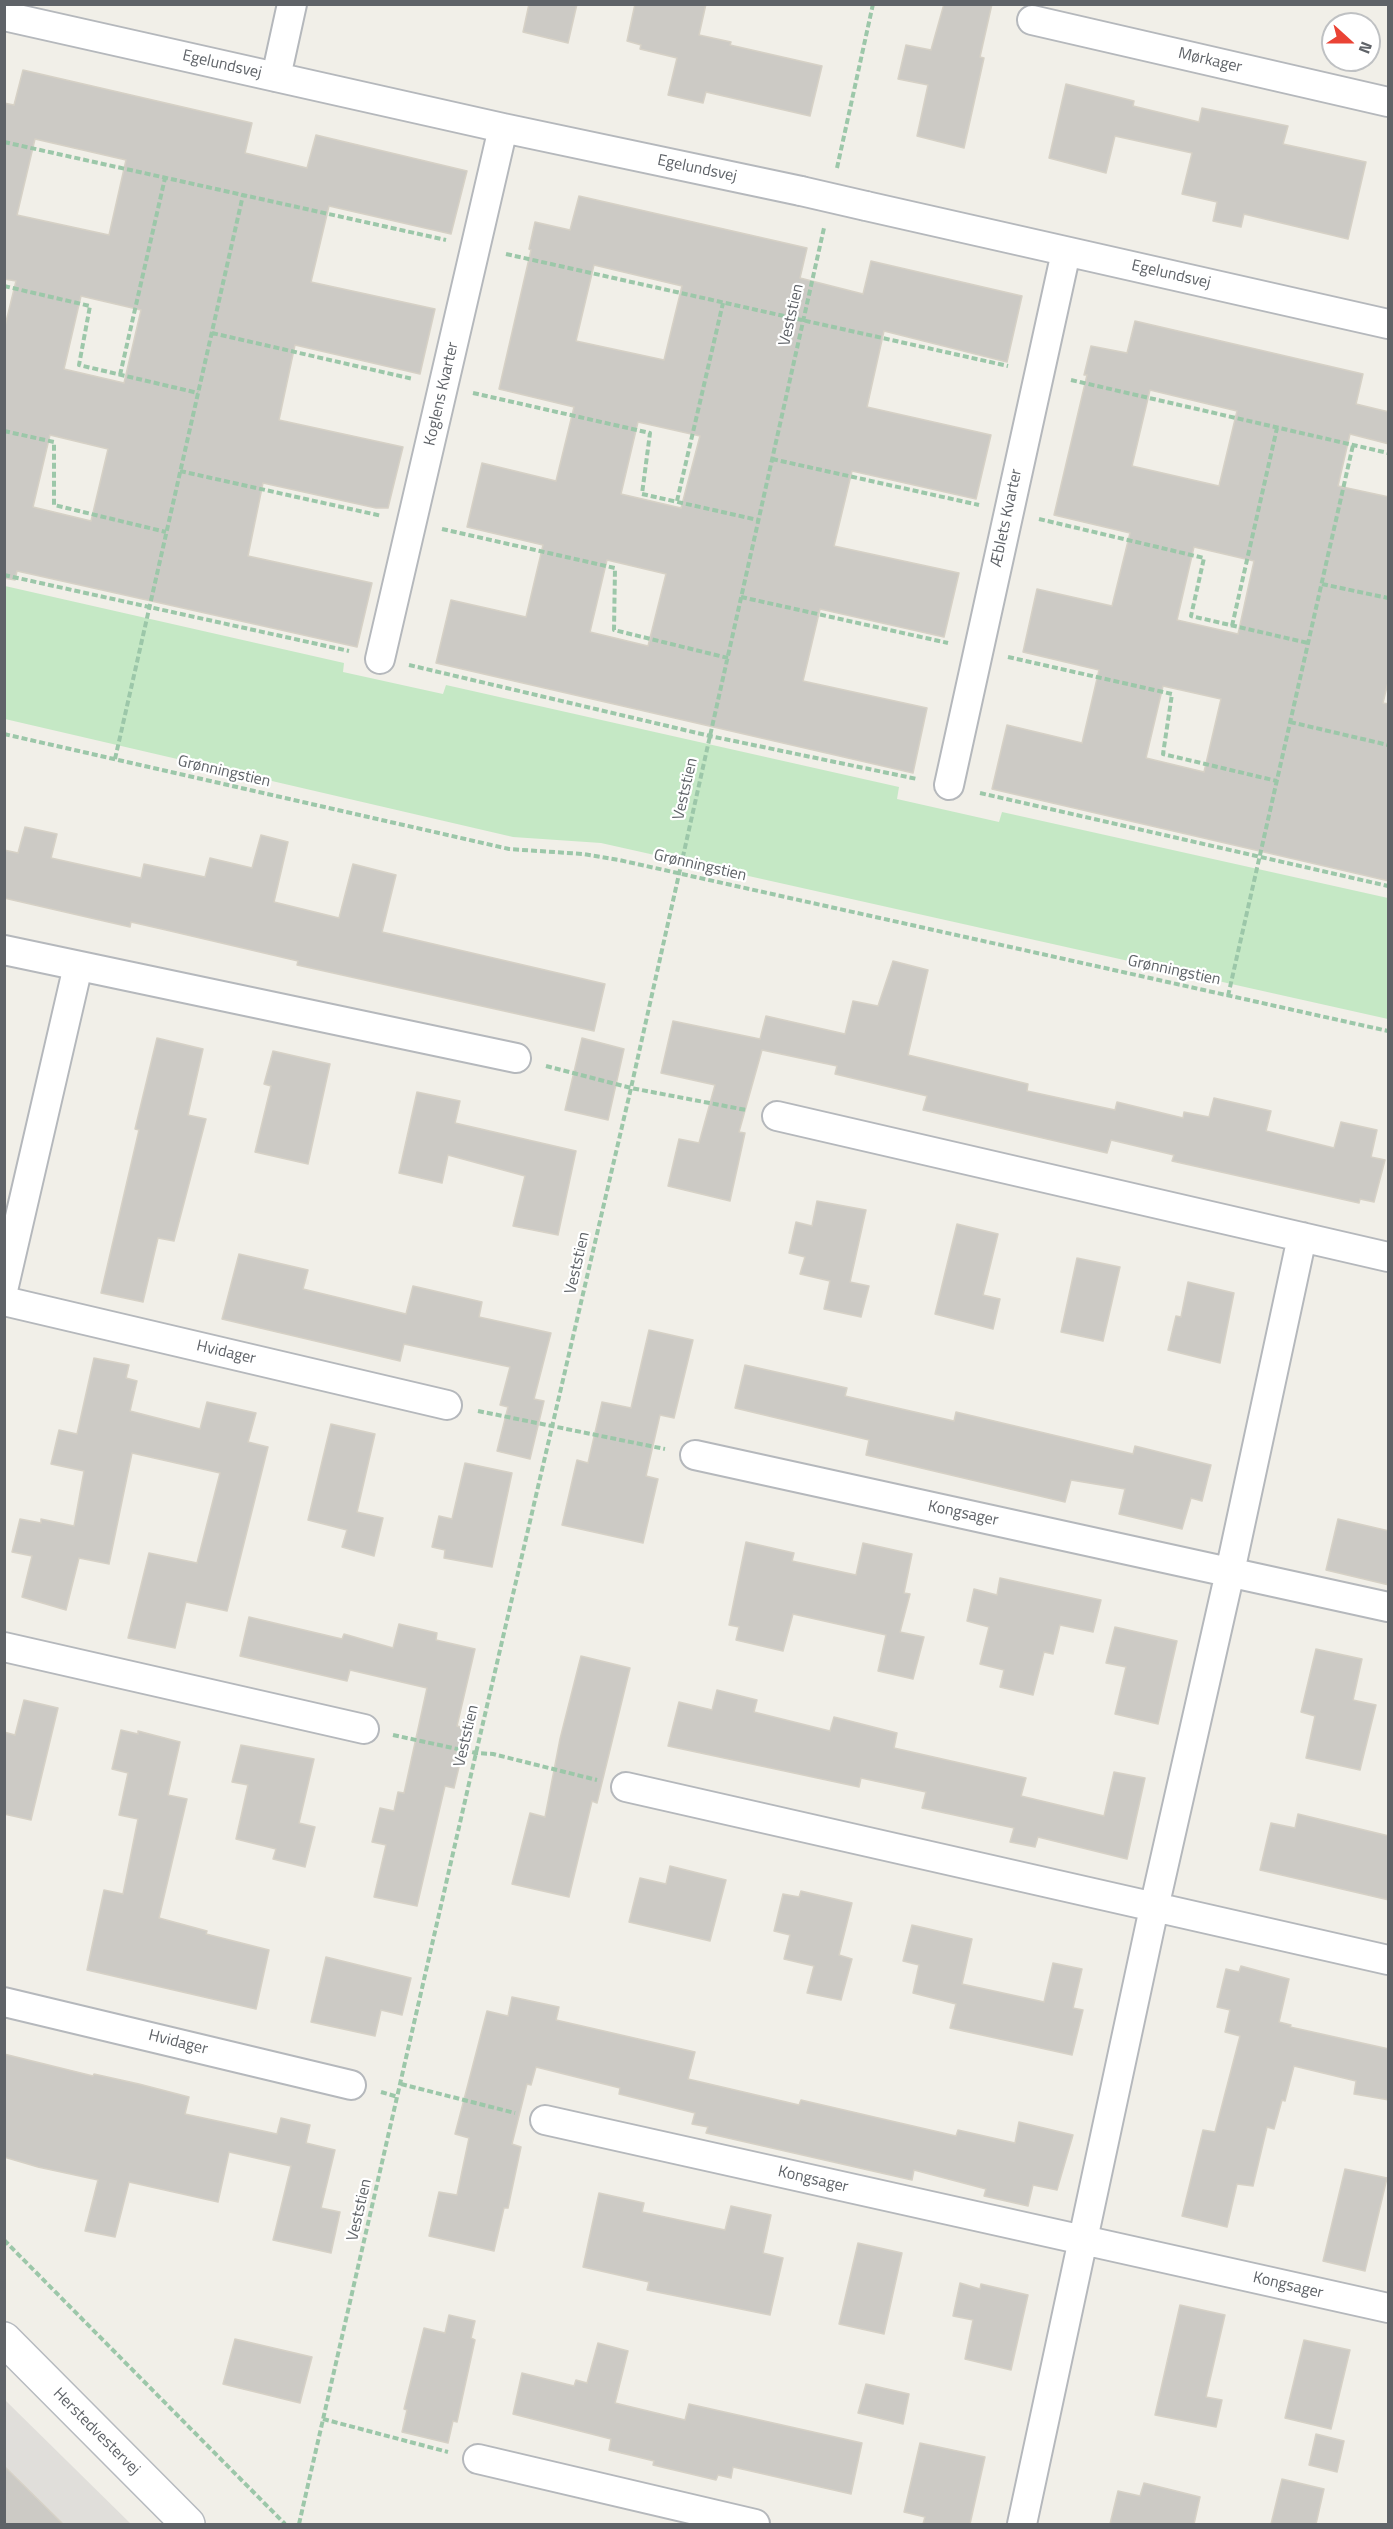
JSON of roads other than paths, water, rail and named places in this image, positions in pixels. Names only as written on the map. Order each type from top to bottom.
[{"type":"street","points":[[276,77],[292,4]]},
{"type":"street","name":"Egelundsvej","points":[[4,16],[502,128],[801,191],[1066,252],[1388,321]]},
{"type":"street","name":"Mørkager","points":[[1032,20],[1389,102]]},
{"type":"street","name":"Koglens Kvarter","points":[[380,658],[413,523],[502,128]]},
{"type":"street","name":"Æblets Kvarter","points":[[949,786],[1066,252]]},
{"type":"street","points":[[4,950],[516,1058]]},
{"type":"street","points":[[4,1286],[78,966]]},
{"type":"street","points":[[777,1116],[1389,1257]]},
{"type":"street","points":[[1022,2524],[1154,1908],[1230,1572],[1302,1237]]},
{"type":"street","name":"Hvidager","points":[[4,1301],[447,1405]]},
{"type":"street","name":"Kongsager","points":[[695,1455],[1389,1607]]},
{"type":"street","points":[[4,1647],[364,1729]]},
{"type":"street","points":[[627,1787],[1389,1960]]},
{"type":"street","name":"Hvidager","points":[[4,2002],[351,2085]]},
{"type":"street","name":"Kongsager","points":[[544,2120],[1389,2308]]},
{"type":"street","name":"Herstedvestervej","points":[[4,2339],[188,2524]]},
{"type":"street","points":[[478,2459],[755,2524]]}]
